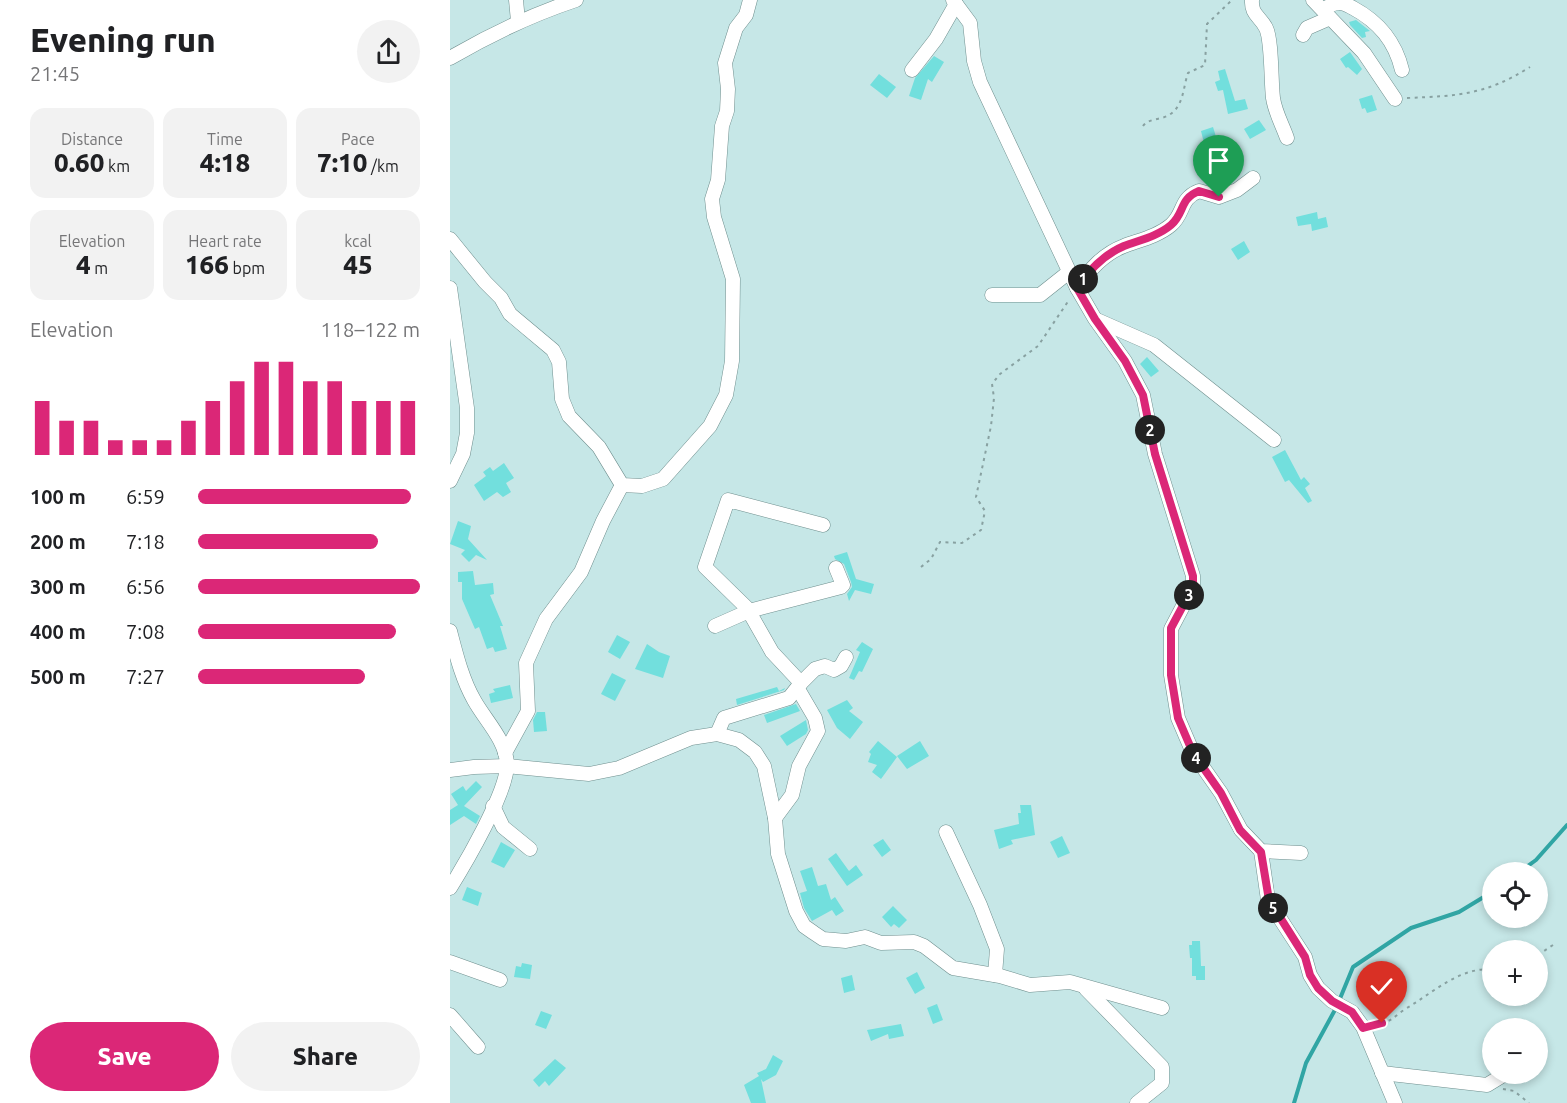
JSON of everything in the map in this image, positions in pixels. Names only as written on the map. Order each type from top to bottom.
[{"type":"street","points":[[516,0],[518,21]]},
{"type":"street","points":[[450,58],[518,21],[576,0]]},
{"type":"street","points":[[622,485],[642,486],[663,480],[710,426],[726,395],[732,361],[734,279],[714,217],[712,199],[718,180],[722,126],[727,111],[728,90],[725,63],[736,28],[746,15],[750,0]]},
{"type":"street","points":[[1252,0],[1251,9],[1254,15],[1266,27],[1273,100],[1287,138]]},
{"type":"street","points":[[912,70],[936,39],[955,2],[970,23],[974,61],[980,82],[1069,272],[1095,319],[1125,361],[1143,395],[1155,454],[1193,576],[1193,587],[1171,628],[1171,675],[1178,718],[1193,753],[1221,793],[1240,830],[1261,852],[1269,900],[1305,957],[1310,975],[1318,988],[1352,1012],[1363,1028],[1396,1102]]},
{"type":"street","points":[[1303,36],[1322,9],[1342,3],[1368,17],[1391,40],[1402,70]]},
{"type":"street","points":[[1322,9],[1364,53],[1395,99]]},
{"type":"street","points":[[1077,288],[1092,266],[1122,247],[1145,239],[1171,224],[1188,196],[1199,191],[1219,197],[1237,190],[1253,178]]},
{"type":"street","points":[[450,238],[485,282],[501,298],[510,314],[553,350],[559,362],[562,399],[569,416],[599,447],[622,485]]},
{"type":"street","points":[[992,295],[1040,295],[1069,272]]},
{"type":"street","points":[[450,288],[467,408],[467,433],[463,454],[450,481]]},
{"type":"street","points":[[1095,319],[1154,345],[1274,440]]},
{"type":"street","points":[[450,888],[474,848],[494,806],[502,787],[506,760],[528,711],[526,663],[546,619],[581,572],[603,521],[622,485]]},
{"type":"street","points":[[775,818],[792,795],[799,766],[818,731],[815,718],[800,686],[772,652],[749,611],[705,567],[728,500],[823,525]]},
{"type":"street","points":[[715,626],[749,611],[841,587],[843,585],[836,568]]},
{"type":"street","points":[[450,631],[455,652],[473,699],[506,760]]},
{"type":"street","points":[[717,734],[724,718],[789,698],[815,669],[825,666],[834,670],[841,666],[846,657]]},
{"type":"street","points":[[450,771],[506,760],[549,772],[589,774],[619,768],[673,743],[717,734],[739,740],[760,759],[764,766],[775,818],[778,854],[796,911],[804,926],[823,939],[846,941],[865,937],[880,944],[914,942],[924,945],[953,968],[995,975],[1029,985],[1070,982],[1162,1008]]},
{"type":"street","points":[[494,806],[503,827],[531,849]]},
{"type":"street","points":[[946,832],[980,905],[997,949],[995,975]]},
{"type":"street","points":[[1261,852],[1301,853]]},
{"type":"street","points":[[450,962],[500,980]]},
{"type":"street","points":[[1084,987],[1162,1067],[1162,1083],[1137,1103]]},
{"type":"street","points":[[450,1015],[478,1047]]},
{"type":"street","points":[[1382,1073],[1393,1072],[1490,1084]]},
{"type":"path","points":[[1143,126],[1170,114],[1180,102],[1185,92],[1184,83],[1188,73],[1205,65],[1207,24],[1232,0]]},
{"type":"path","points":[[1395,99],[1454,97],[1496,87],[1530,67]]},
{"type":"path","points":[[921,567],[931,559],[940,542],[962,543],[981,530],[985,511],[976,497],[991,426],[994,398],[992,384],[1000,374],[1038,346],[1077,288]]},
{"type":"path","points":[[1548,948],[1553,945]]},
{"type":"path","points":[[1363,1028],[1395,1020],[1405,1009],[1462,973],[1482,968]]},
{"type":"path","points":[[1495,1084],[1503,1089],[1514,1090],[1529,1103]]},
{"type":"building","points":[[1356,20],[1370,31],[1365,32],[1366,37],[1362,38],[1350,25],[1349,22]]},
{"type":"building","points":[[1350,52],[1362,69],[1357,75],[1348,67],[1346,68],[1340,59]]},
{"type":"building","points":[[934,56],[944,62],[932,82],[928,79],[921,100],[909,96],[915,78]]},
{"type":"building","points":[[1225,69],[1235,101],[1245,99],[1248,109],[1228,114],[1223,90],[1218,91],[1215,82],[1220,80],[1218,71]]},
{"type":"building","points":[[879,74],[896,87],[887,98],[870,85]]},
{"type":"building","points":[[1372,95],[1377,110],[1367,113],[1365,108],[1362,109],[1359,99]]},
{"type":"building","points":[[1259,120],[1266,130],[1250,139],[1244,129]]},
{"type":"building","points":[[1213,127],[1217,140],[1204,143],[1201,131]]},
{"type":"building","points":[[1317,212],[1318,219],[1326,217],[1328,227],[1312,231],[1311,224],[1298,226],[1296,217]]},
{"type":"building","points":[[1244,241],[1250,252],[1238,260],[1231,249]]},
{"type":"building","points":[[1147,357],[1159,371],[1151,377],[1140,364]]},
{"type":"building","points":[[1285,450],[1301,480],[1304,477],[1310,484],[1305,488],[1312,501],[1308,503],[1289,480],[1285,482],[1272,457]]},
{"type":"building","points":[[504,463],[514,478],[506,483],[511,492],[503,497],[497,492],[484,501],[474,485],[486,476],[483,472],[490,467],[493,471]]},
{"type":"building","points":[[458,521],[471,526],[468,539],[487,560],[476,555],[469,562],[461,554],[465,550],[450,544]]},
{"type":"building","points":[[847,552],[856,579],[874,584],[871,594],[855,590],[849,601],[847,594],[852,587],[851,582],[844,564],[834,556]]},
{"type":"building","points":[[473,571],[475,585],[493,583],[494,594],[490,595],[503,626],[500,626],[507,649],[495,652],[493,647],[487,649],[479,627],[475,629],[462,599],[462,582],[458,582],[458,572]]},
{"type":"building","points":[[617,635],[630,642],[620,659],[608,652]]},
{"type":"building","points":[[862,642],[873,649],[862,672],[859,671],[854,680],[849,678],[860,652],[856,650]]},
{"type":"building","points":[[647,644],[670,656],[663,678],[635,669]]},
{"type":"building","points":[[612,673],[626,680],[615,701],[601,694]]},
{"type":"building","points":[[510,685],[513,698],[491,703],[489,694],[495,692],[493,689]]},
{"type":"building","points":[[777,687],[779,691],[785,688],[784,690],[737,705],[736,699]]},
{"type":"building","points":[[847,700],[853,708],[849,711],[863,722],[850,739],[837,728],[827,710]]},
{"type":"building","points":[[796,704],[800,711],[767,723],[764,715]]},
{"type":"building","points":[[537,712],[545,712],[547,731],[534,732],[533,720]]},
{"type":"building","points":[[806,720],[808,730],[806,734],[787,746],[780,736]]},
{"type":"building","points":[[878,741],[897,757],[881,779],[872,772],[877,765],[868,762],[871,754],[869,752]]},
{"type":"building","points":[[920,741],[929,756],[907,769],[897,756]]},
{"type":"building","points":[[476,781],[482,787],[464,806],[480,816],[476,824],[464,816],[450,825],[450,810],[458,805],[451,794],[463,786],[466,791]]},
{"type":"building","points":[[1020,805],[1031,805],[1035,835],[1011,840],[1013,844],[999,849],[994,830],[1019,824]]},
{"type":"building","points":[[1062,836],[1070,853],[1058,858],[1050,842]]},
{"type":"building","points":[[883,839],[891,850],[882,857],[873,845]]},
{"type":"building","points":[[501,842],[515,850],[504,868],[491,862]]},
{"type":"building","points":[[836,853],[849,871],[856,865],[863,875],[847,886],[828,859]]},
{"type":"building","points":[[812,867],[818,886],[826,884],[831,900],[835,897],[844,911],[836,916],[832,910],[812,921],[804,908],[800,893],[807,891],[800,871]]},
{"type":"building","points":[[467,887],[482,893],[478,906],[462,900]]},
{"type":"building","points":[[893,906],[907,920],[899,928],[894,924],[891,927],[882,917]]},
{"type":"building","points":[[1192,941],[1200,941],[1201,966],[1205,966],[1205,980],[1196,980],[1196,976],[1192,976],[1189,945],[1192,945]]},
{"type":"building","points":[[522,963],[532,965],[530,979],[514,977],[516,966],[521,967]]},
{"type":"building","points":[[917,972],[925,988],[915,994],[906,978]]},
{"type":"building","points":[[852,975],[855,990],[844,993],[841,978]]},
{"type":"building","points":[[937,1004],[943,1020],[933,1024],[927,1008]]},
{"type":"building","points":[[541,1011],[552,1015],[546,1029],[535,1025]]},
{"type":"building","points":[[901,1024],[904,1036],[889,1039],[888,1034],[871,1041],[867,1030]]},
{"type":"building","points":[[773,1055],[783,1061],[776,1075],[763,1082],[761,1079],[766,1103],[751,1103],[744,1085],[759,1076],[757,1073],[766,1069]]},
{"type":"building","points":[[555,1059],[566,1068],[549,1086],[545,1081],[539,1087],[533,1080]]},
{"type":"waterway","points":[[1533,862],[1567,825]]},
{"type":"waterway","points":[[1339,1001],[1353,967],[1411,928],[1459,912],[1482,898]]},
{"type":"waterway","points":[[1294,1103],[1306,1063],[1336,1008]]},
{"type":"route","points":[[1219,197],[1199,191],[1188,196],[1171,224],[1145,239],[1122,247],[1092,266],[1077,288],[1095,319],[1125,361],[1143,395],[1155,454],[1193,576],[1193,587],[1171,628],[1171,675],[1178,718],[1193,753],[1221,793],[1240,830],[1261,852],[1269,900],[1288,934],[1305,957],[1310,975],[1318,988],[1332,1001],[1352,1012],[1363,1028],[1371,1024],[1382,1023]]}]
